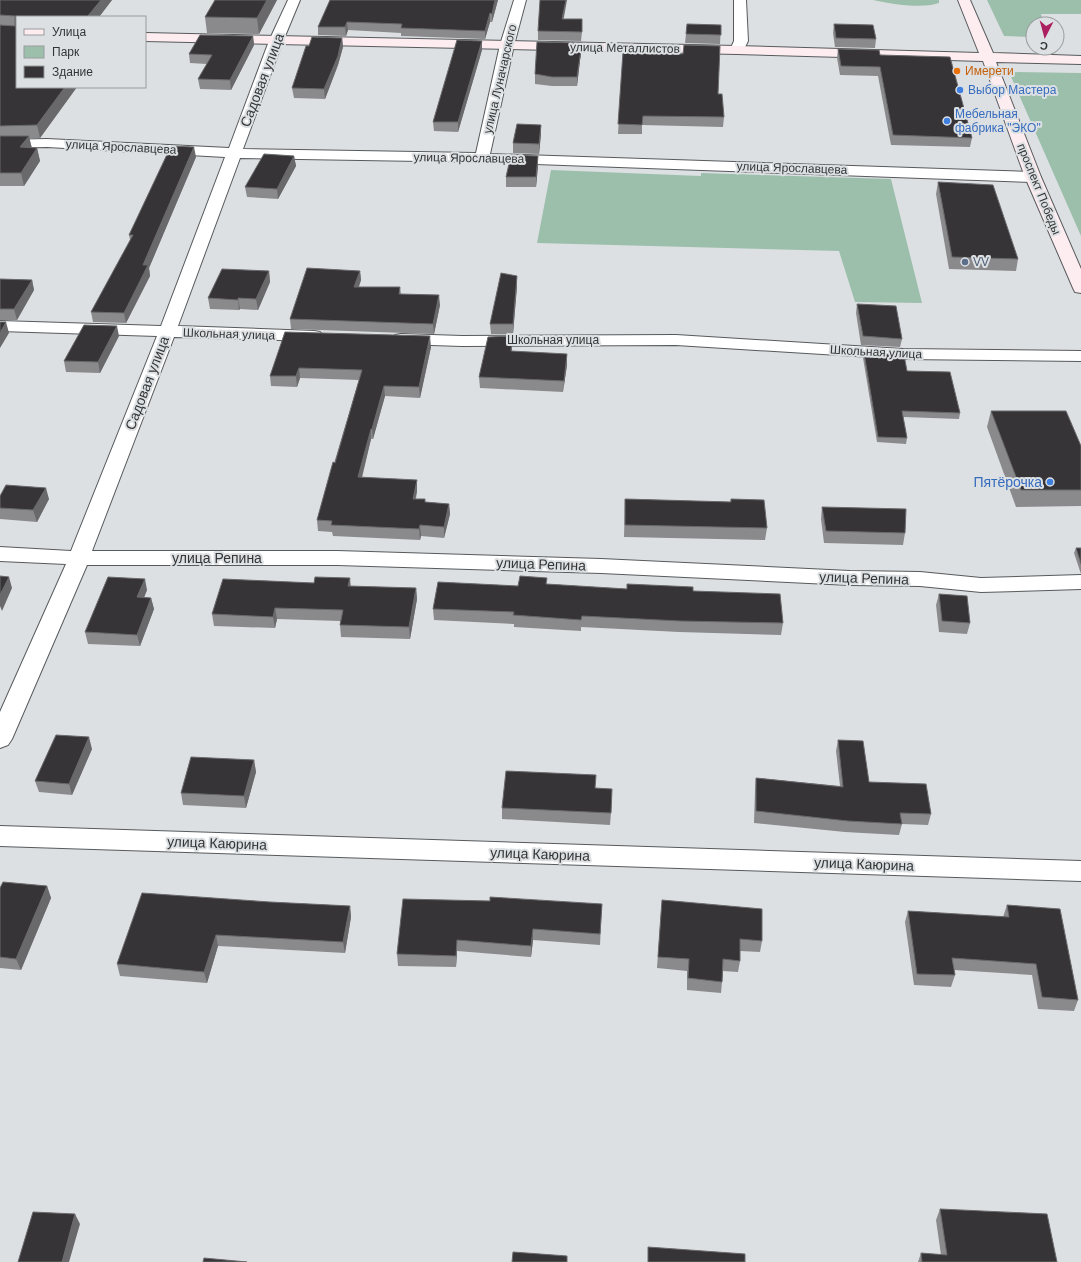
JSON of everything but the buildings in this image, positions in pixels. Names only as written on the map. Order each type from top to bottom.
[{"type":"street","name":"Садовая улица","points":[[0,739],[79,558],[167,332],[276,41],[294,0]]},
{"type":"street","name":"улица Луначарского","points":[[482,158],[507,45],[520,0]]},
{"type":"street","points":[[737,50],[741,41],[740,0]]},
{"type":"street","name":"проспект Победы","points":[[964,0],[988,58],[1033,177],[1081,288]]},
{"type":"street","name":"улица Металлистов","points":[[146,37],[737,50],[1081,60]]},
{"type":"street","name":"улица Ярославцева","points":[[0,144],[47,143],[234,153],[482,158],[1033,177]]},
{"type":"street","name":"Школьная улица","points":[[0,326],[327,337]]},
{"type":"street","name":"Школьная улица","points":[[383,338],[462,341],[676,340],[903,354],[1081,356]]},
{"type":"street","name":"улица Репина","points":[[0,554],[79,558],[337,558],[609,566],[850,578],[920,579],[981,585],[1081,582]]},
{"type":"street","name":"улица Каюрина","points":[[0,836],[1081,871]]},
{"type":"green space","points":[[873,0],[939,0],[939,3],[915,6]]},
{"type":"green space","points":[[987,0],[1081,0],[1081,14],[1041,14],[1042,16],[1025,16],[1025,37],[1004,36]]},
{"type":"green space","points":[[1009,72],[1081,73],[1081,236]]},
{"type":"green space","points":[[551,170],[701,176],[701,173],[891,179],[922,303],[855,302],[839,251],[537,243]]},
{"type":"place","name":"Имерети","points":[[957,71]]},
{"type":"place","name":"Выбор Мастера","points":[[960,90]]},
{"type":"place","name":"Мебельная фабрика \"ЭКО\"","points":[[947,121]]},
{"type":"place","name":"VV","points":[[965,262]]},
{"type":"place","name":"Пятёрочка","points":[[1050,482]]}]
